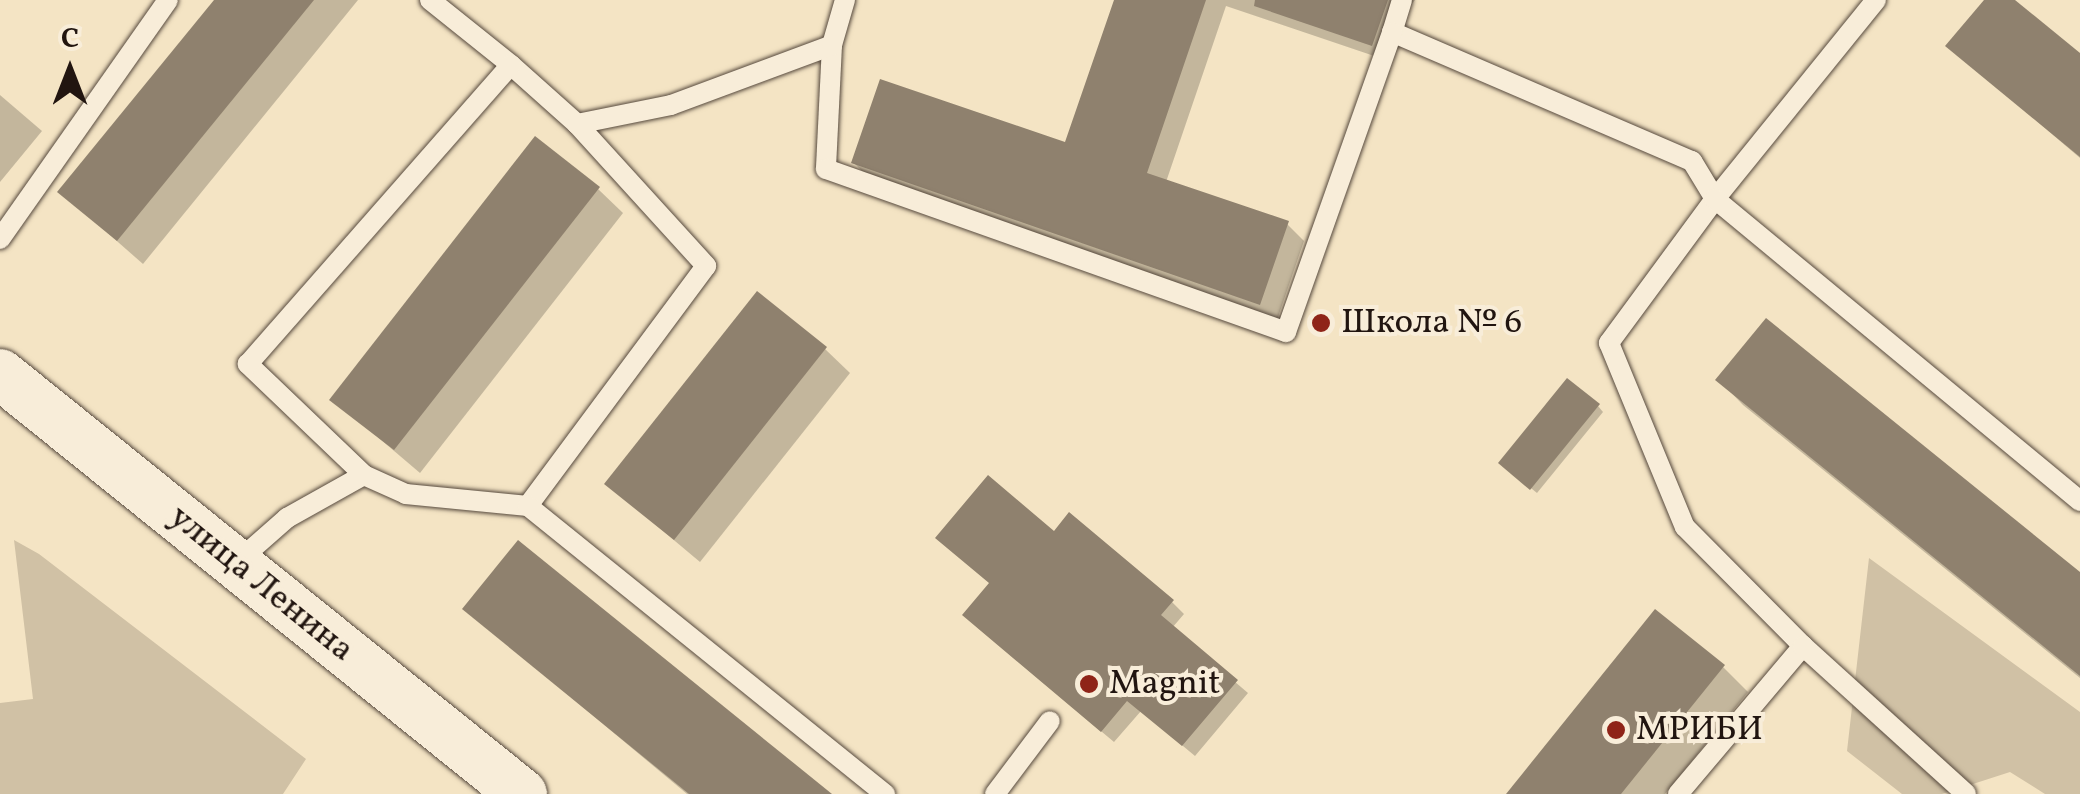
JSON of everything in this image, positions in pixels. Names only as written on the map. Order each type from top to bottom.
[{"type":"street","name":"улица Ленина","points":[[0,374],[522,794]]},
{"type":"lane","points":[[0,239],[168,0]]},
{"type":"lane","points":[[430,0],[576,124],[706,266],[528,506]]},
{"type":"lane","points":[[845,0],[832,46],[826,169],[1286,332],[1402,0]]},
{"type":"lane","points":[[1876,0],[1715,199],[1609,344],[1685,526],[1803,646],[1966,794]]},
{"type":"lane","points":[[1392,32],[1692,161],[1715,199],[2080,501]]},
{"type":"lane","points":[[576,124],[671,105],[832,46]]},
{"type":"lane","points":[[511,65],[248,364],[364,474],[406,494],[528,506],[885,794]]},
{"type":"lane","points":[[236,563],[286,518],[364,474]]},
{"type":"lane","points":[[1678,794],[1803,646]]},
{"type":"lane","points":[[995,794],[1050,721]]},
{"type":"shaded area","points":[[14,540],[39,554],[306,759],[283,794],[0,794],[0,703],[33,699]]},
{"type":"shaded area","points":[[1869,558],[2080,712],[2080,794],[2045,794],[2010,772],[1942,794],[1902,794],[1847,751]]},
{"type":"building","points":[[214,0],[314,0],[117,241],[57,192]]},
{"type":"building","points":[[1114,0],[1206,0],[1147,173],[1289,221],[1260,305],[851,163],[880,79],[1065,142]]},
{"type":"building","points":[[1255,0],[1388,0],[1372,46],[1254,6]]},
{"type":"building","points":[[1984,0],[2015,0],[2080,53],[2080,157],[1945,46]]},
{"type":"building","points":[[535,136],[600,187],[394,450],[329,400]]},
{"type":"building","points":[[757,291],[827,347],[674,540],[604,484]]},
{"type":"building","points":[[1766,318],[2080,572],[2080,676],[1715,380]]},
{"type":"building","points":[[1567,378],[1600,404],[1530,490],[1498,463]]},
{"type":"building","points":[[988,475],[1054,531],[1069,512],[1174,600],[1161,615],[1238,680],[1182,746],[1127,701],[1101,732],[962,615],[989,583],[935,538]]},
{"type":"building","points":[[518,540],[832,794],[689,794],[462,609]]},
{"type":"building","name":"МРИБИ","points":[[1655,609],[1725,665],[1621,794],[1506,794]]},
{"type":"place","name":"Школа № 6","points":[[1321,323]]},
{"type":"place","name":"Magnit","points":[[1089,684]]},
{"type":"place","name":"МРИБИ","points":[[1616,730]]}]
